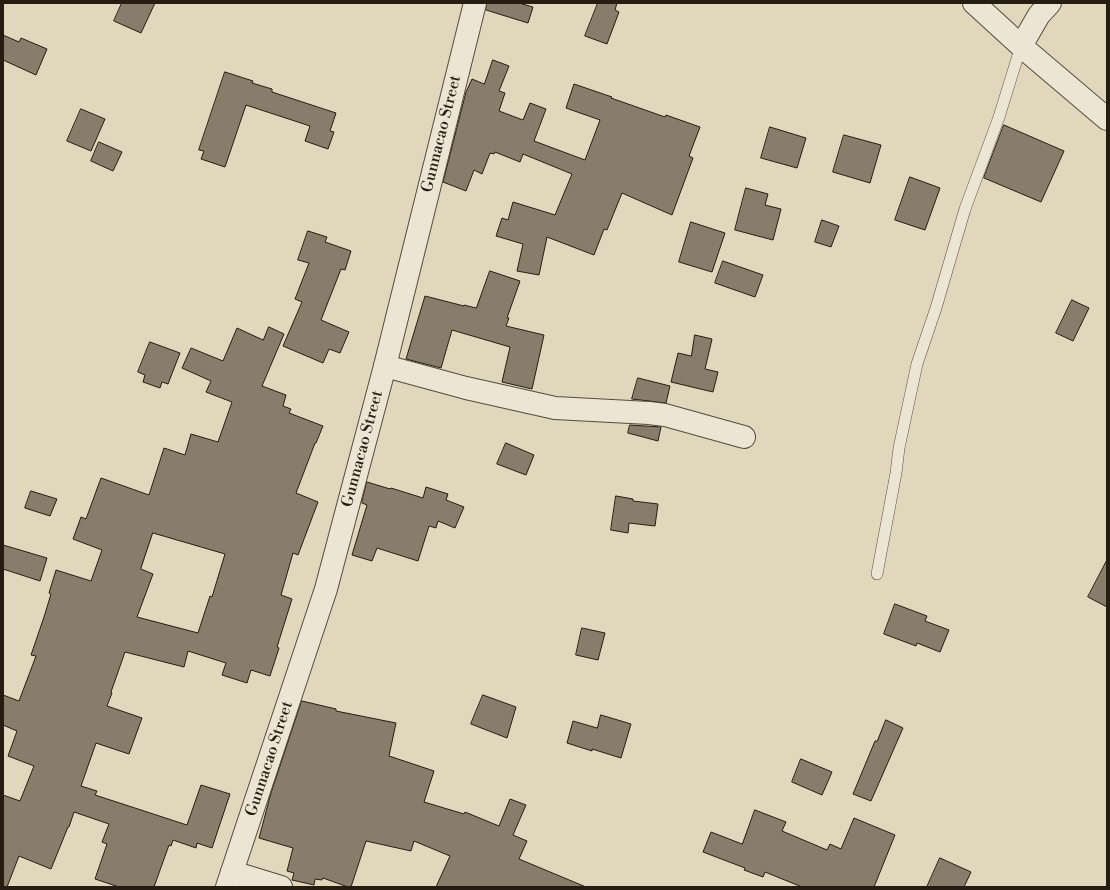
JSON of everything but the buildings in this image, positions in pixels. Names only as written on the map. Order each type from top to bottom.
[{"type":"street","name":"Gunnacao Street","points":[[230,879],[326,589],[385,366],[475,3]]},
{"type":"street","points":[[974,3],[1021,46],[1107,119]]},
{"type":"street","points":[[1021,46],[1039,15],[1050,3]]},
{"type":"street","points":[[385,366],[466,388],[555,408],[610,410],[665,415],[744,437]]},
{"type":"street","points":[[230,879],[281,887]]},
{"type":"lane","points":[[877,574],[896,473],[899,448],[917,364],[936,308],[965,209],[999,117],[1021,46]]}]
